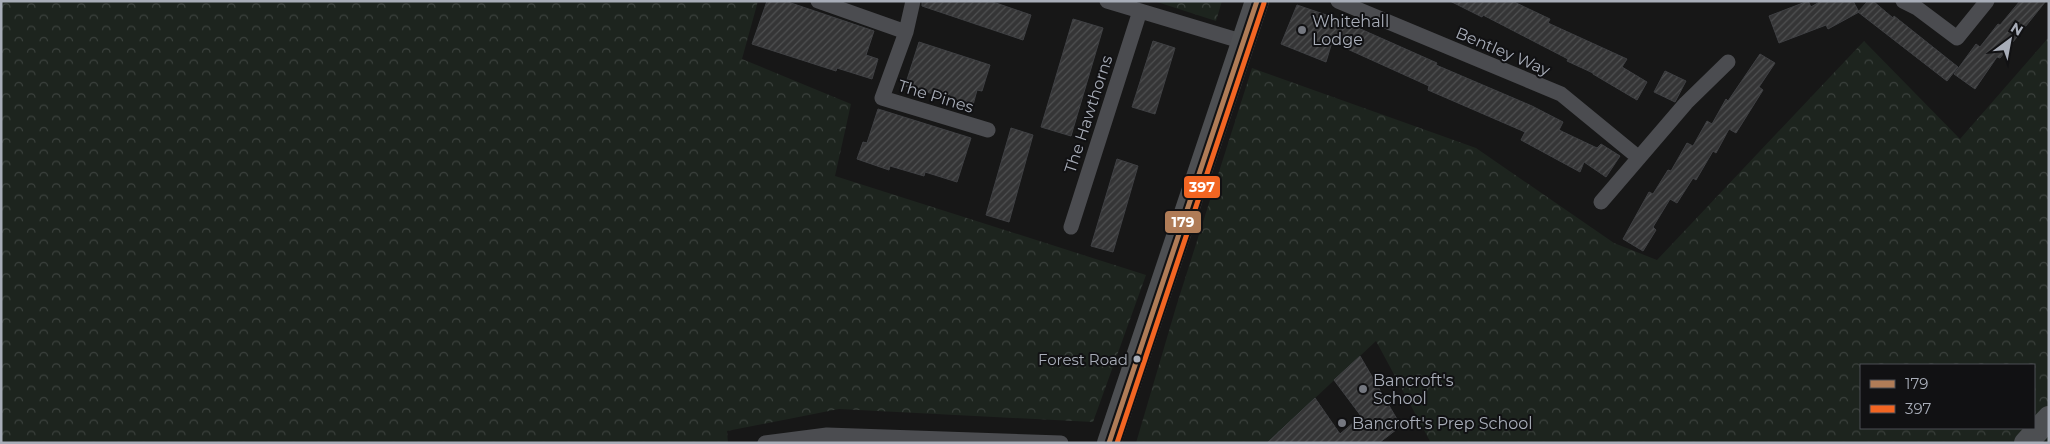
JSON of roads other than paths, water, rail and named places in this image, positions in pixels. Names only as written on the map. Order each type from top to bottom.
[{"type":"main road","points":[[1109,443],[1257,1]]},
{"type":"main road","points":[[2026,443],[2049,418]]},
{"type":"street","points":[[818,1],[906,32]]},
{"type":"street","name":"The Pines","points":[[913,1],[906,32],[882,98],[988,130]]},
{"type":"street","points":[[1107,1],[1244,42]]},
{"type":"street","name":"Bentley Way","points":[[1338,1],[1561,94],[1638,158]]},
{"type":"street","points":[[1903,1],[1917,8],[1957,38],[1987,1]]},
{"type":"street","name":"The Hawthorns","points":[[1071,228],[1140,11]]},
{"type":"street","points":[[1601,202],[1686,103],[1728,62]]},
{"type":"street","points":[[766,443],[827,439],[1061,443]]},
{"type":"place","name":"Whitehall Lodge","points":[[1302,30]]},
{"type":"place","name":"Forest Road","points":[[1137,359]]},
{"type":"place","name":"Bancroft's School","points":[[1363,389]]},
{"type":"place","name":"Bancroft's Prep School","points":[[1342,423]]}]
